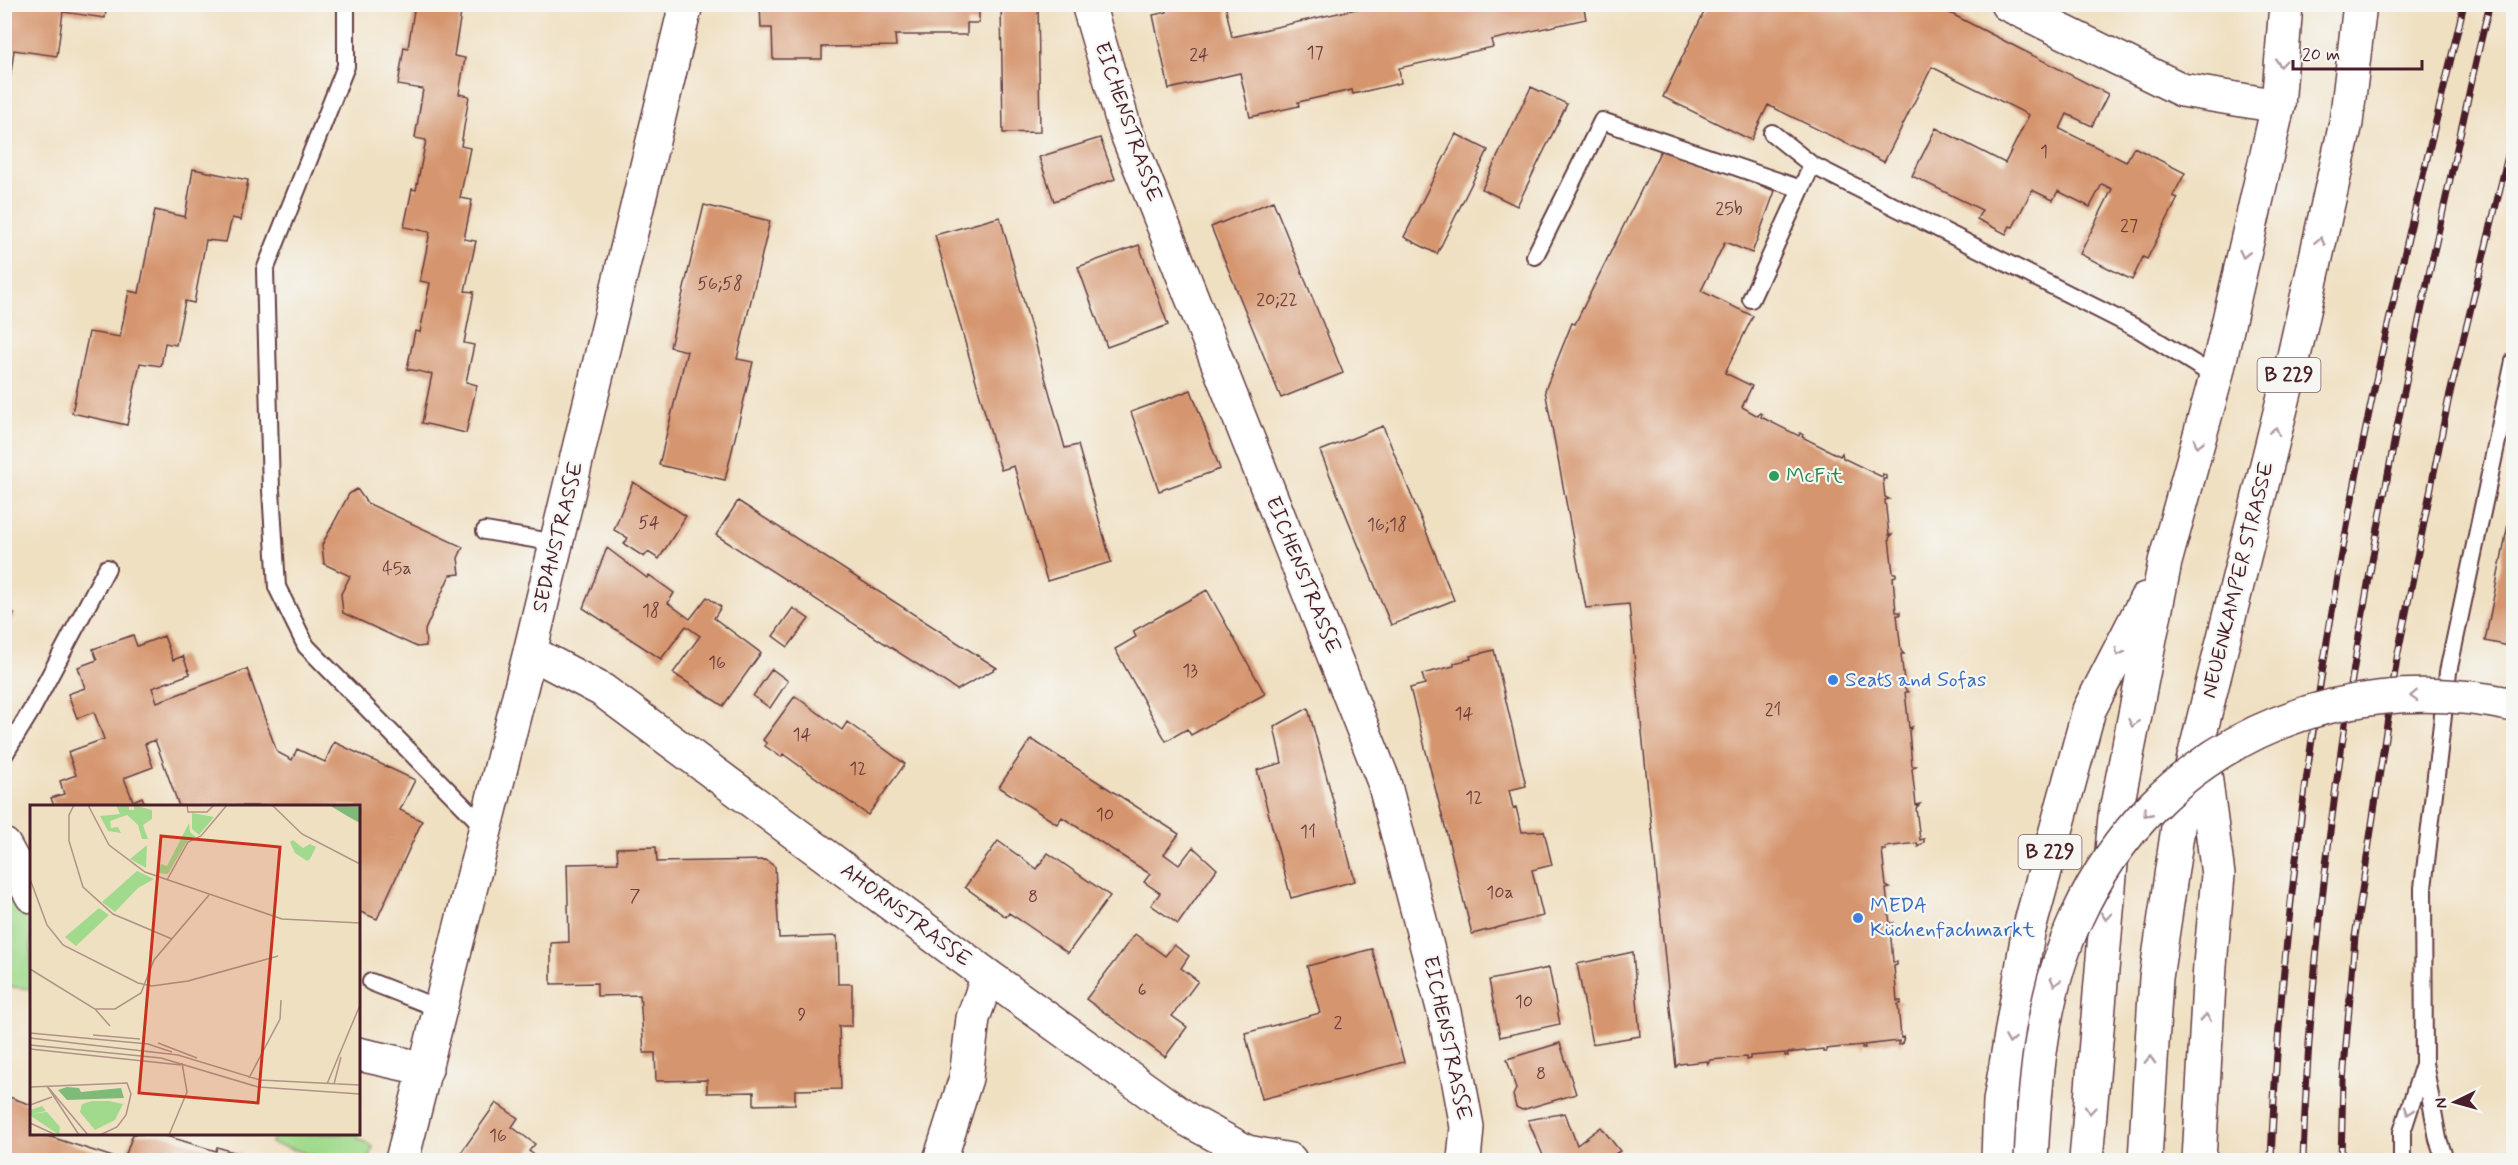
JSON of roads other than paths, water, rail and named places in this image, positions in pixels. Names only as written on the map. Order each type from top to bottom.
[{"type":"main road","name":"SEDANSTRASSE","points":[[402,1161],[557,543],[686,4]]},
{"type":"main road","name":"EICHENSTRASSE","points":[[1088,4],[1125,129],[1384,782],[1444,1012],[1460,1083],[1467,1127],[1464,1161]]},
{"type":"main road","points":[[2007,4],[2182,90],[2278,106]]},
{"type":"main road","name":"B 229","points":[[2086,1161],[2115,816],[2165,562],[2216,377],[2278,106],[2286,4]]},
{"type":"main road","name":"NEUENKAMPER STRASSE","points":[[2145,1161],[2152,1021],[2162,925],[2180,814],[2312,275],[2346,123],[2360,4]]},
{"type":"main road","name":"B 229","points":[[1998,1161],[2000,1101],[2028,933],[2089,710],[2165,562]]},
{"type":"main road","name":"AHORNSTRASSE","points":[[530,652],[602,690],[988,976],[1188,1120],[1247,1152],[1290,1161]]},
{"type":"main road","points":[[2031,1161],[2038,1065],[2060,962],[2077,917],[2107,862],[2128,834],[2163,795],[2205,761],[2248,736],[2284,719],[2343,702],[2428,696],[2514,705]]},
{"type":"main road","name":"B 229","points":[[2199,732],[2218,875],[2210,965],[2199,1161]]},
{"type":"main road","points":[[4,845],[30,892]]},
{"type":"main road","points":[[940,1161],[966,1078],[974,1018],[988,976]]},
{"type":"main road","points":[[360,1054],[426,1069]]},
{"type":"lane","points":[[346,4],[346,66],[265,270],[271,490],[278,587],[306,646],[485,828]]},
{"type":"lane","points":[[1535,256],[1602,121],[1801,189]]},
{"type":"lane","points":[[1772,133],[1812,165],[2140,330],[2216,377]]},
{"type":"lane","points":[[1751,299],[1812,165]]},
{"type":"lane","points":[[2445,1161],[2438,1139],[2424,1063],[2423,888],[2448,672],[2514,361]]},
{"type":"lane","points":[[485,531],[557,543]]},
{"type":"lane","points":[[4,755],[31,711],[107,568]]},
{"type":"lane","points":[[371,982],[440,1009]]},
{"type":"lane","points":[[2402,1161],[2402,1132],[2424,1063]]},
{"type":"railway","points":[[2271,1160],[2275,1077],[2290,911],[2323,663],[2377,375],[2464,4]]},
{"type":"railway","points":[[2303,1160],[2307,1065],[2325,876],[2366,594],[2428,278],[2490,4]]},
{"type":"railway","points":[[2341,1160],[2343,1081],[2355,937],[2397,658],[2448,402],[2514,131]]},
{"type":"place","name":"McFit","points":[[1774,476]]},
{"type":"place","name":"Seats and Sofas","points":[[1833,680]]},
{"type":"place","name":"MEDA Küchenfachmarkt","points":[[1858,918]]}]
